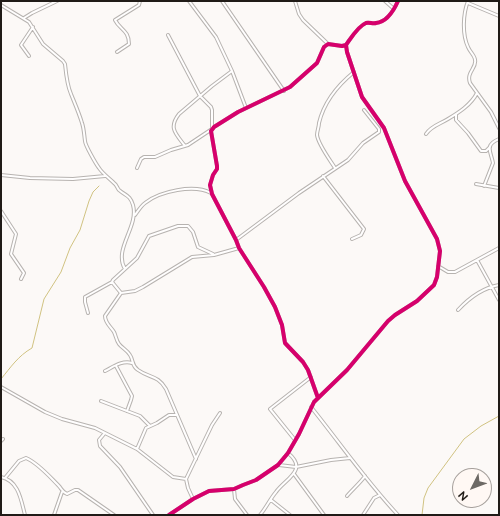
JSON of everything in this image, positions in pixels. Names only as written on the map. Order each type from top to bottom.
[{"type":"street","points":[[24,18],[57,1]]},
{"type":"street","points":[[117,52],[130,42],[126,31],[118,25],[115,20],[139,5],[140,1]]},
{"type":"street","points":[[190,1],[212,30],[232,71],[246,108]]},
{"type":"street","points":[[222,1],[284,91]]},
{"type":"street","points":[[295,1],[299,14],[303,20],[328,44],[342,46],[346,45]]},
{"type":"street","points":[[385,1],[394,9]]},
{"type":"street","points":[[169,515],[193,499],[209,491],[234,489],[256,480],[278,465],[288,453],[299,434],[311,406],[347,370],[388,321],[417,301],[434,285],[440,251],[437,239],[405,181],[384,128],[362,97],[346,52],[346,45],[362,26],[366,23],[382,22],[394,9],[398,1]]},
{"type":"street","points":[[193,6],[194,2]]},
{"type":"street","points":[[499,16],[468,2],[465,15],[465,37],[468,48],[476,60],[469,74],[468,80],[491,112],[499,128]]},
{"type":"street","points":[[1,5],[24,18],[33,27],[43,44],[60,57],[65,64],[70,94],[76,105],[85,130],[86,144],[98,168],[116,184],[118,190],[130,196],[133,204],[134,216]]},
{"type":"street","points":[[29,56],[21,46],[33,27]]},
{"type":"street","points":[[168,35],[200,96],[212,110],[212,129],[217,166],[210,185],[212,194],[239,248],[260,280],[275,307],[282,325],[285,343],[303,362],[311,377],[318,398]]},
{"type":"street","points":[[137,168],[141,159],[144,157],[155,157],[195,142],[212,129],[246,108],[284,91],[317,63],[324,47],[328,44]]},
{"type":"street","points":[[185,146],[175,132],[173,123],[179,114],[232,71]]},
{"type":"street","points":[[335,168],[317,136],[318,130],[322,112],[331,97],[354,72]]},
{"type":"street","points":[[426,134],[430,129],[456,114],[472,100],[477,93]]},
{"type":"street","points":[[236,240],[323,176],[348,160],[363,143],[379,132],[379,129],[364,110]]},
{"type":"street","points":[[456,114],[456,120],[481,151],[486,151],[492,143],[499,139]]},
{"type":"street","points":[[484,186],[493,163],[489,152],[490,147]]},
{"type":"street","points":[[1,175],[30,178],[73,179],[106,176]]},
{"type":"street","points":[[323,176],[364,229],[361,235],[352,239]]},
{"type":"street","points":[[476,184],[499,188]]},
{"type":"street","points":[[125,269],[121,261],[122,252],[131,231],[131,224],[134,216],[145,203],[158,196],[182,190],[196,189],[212,194]]},
{"type":"street","points":[[1,211],[16,234],[11,254],[24,273],[21,279]]},
{"type":"street","points":[[88,313],[85,297],[112,282],[140,256],[149,236],[184,225],[188,226],[191,228],[198,247],[214,255]]},
{"type":"street","points":[[121,293],[135,292],[143,288],[192,256],[214,255],[239,248]]},
{"type":"street","points":[[438,266],[448,272],[455,272],[499,248]]},
{"type":"street","points":[[477,260],[499,300]]},
{"type":"street","points":[[112,282],[121,293]]},
{"type":"street","points":[[458,310],[473,295],[491,286],[499,285]]},
{"type":"street","points":[[121,293],[106,314],[105,319],[113,331],[118,343],[127,351],[131,357],[132,363],[139,371],[154,377],[163,384],[196,459]]},
{"type":"street","points":[[105,371],[125,362],[132,363]]},
{"type":"street","points":[[116,366],[132,396],[127,411]]},
{"type":"street","points":[[295,440],[270,409],[311,377]]},
{"type":"street","points":[[1,387],[45,412],[62,419],[95,428],[104,434],[137,449],[172,477],[186,479]]},
{"type":"street","points":[[101,401],[140,416],[150,426]]},
{"type":"street","points":[[311,406],[350,458],[398,515]]},
{"type":"street","points":[[193,499],[189,493],[186,479],[212,425],[220,413]]},
{"type":"street","points":[[137,449],[146,428],[171,415],[177,415]]},
{"type":"street","points":[[104,434],[98,440],[100,446],[124,472],[153,515]]},
{"type":"street","points":[[260,515],[276,492],[294,474],[296,467],[295,460],[288,453]]},
{"type":"street","points":[[5,478],[19,461],[26,458],[35,463],[59,486],[62,492],[54,515]]},
{"type":"street","points":[[278,465],[296,467],[350,458]]},
{"type":"street","points":[[294,474],[324,515]]},
{"type":"street","points":[[346,496],[363,480],[365,476]]},
{"type":"street","points":[[1,477],[9,480],[16,487],[19,492],[25,515]]},
{"type":"street","points":[[234,489],[236,499],[247,515]]},
{"type":"street","points":[[62,492],[67,494],[78,490],[114,515]]},
{"type":"street","points":[[363,515],[374,498],[380,495]]},
{"type":"street","points":[[271,500],[290,515]]},
{"type":"waterway","points":[[1,379],[19,358],[32,348],[44,299],[61,272],[70,248],[80,230],[89,201],[93,192],[99,186]]},
{"type":"waterway","points":[[422,515],[424,498],[428,488],[464,439],[481,426],[499,416]]},
{"type":"cycle path","points":[[169,515],[193,499],[209,491],[234,489],[256,480],[278,465],[288,453],[299,434],[314,402],[347,370],[388,321],[417,301],[434,285],[437,277],[440,251],[437,239],[405,181],[384,128],[362,97],[346,45],[355,32],[363,25],[367,23],[380,22],[387,18],[398,1]]},
{"type":"cycle path","points":[[318,398],[308,370],[303,362],[285,343],[282,325],[275,307],[239,248],[212,194],[210,185],[217,166],[211,131],[214,127],[238,112],[290,87],[317,63],[324,47],[328,44],[342,46],[346,45]]}]
